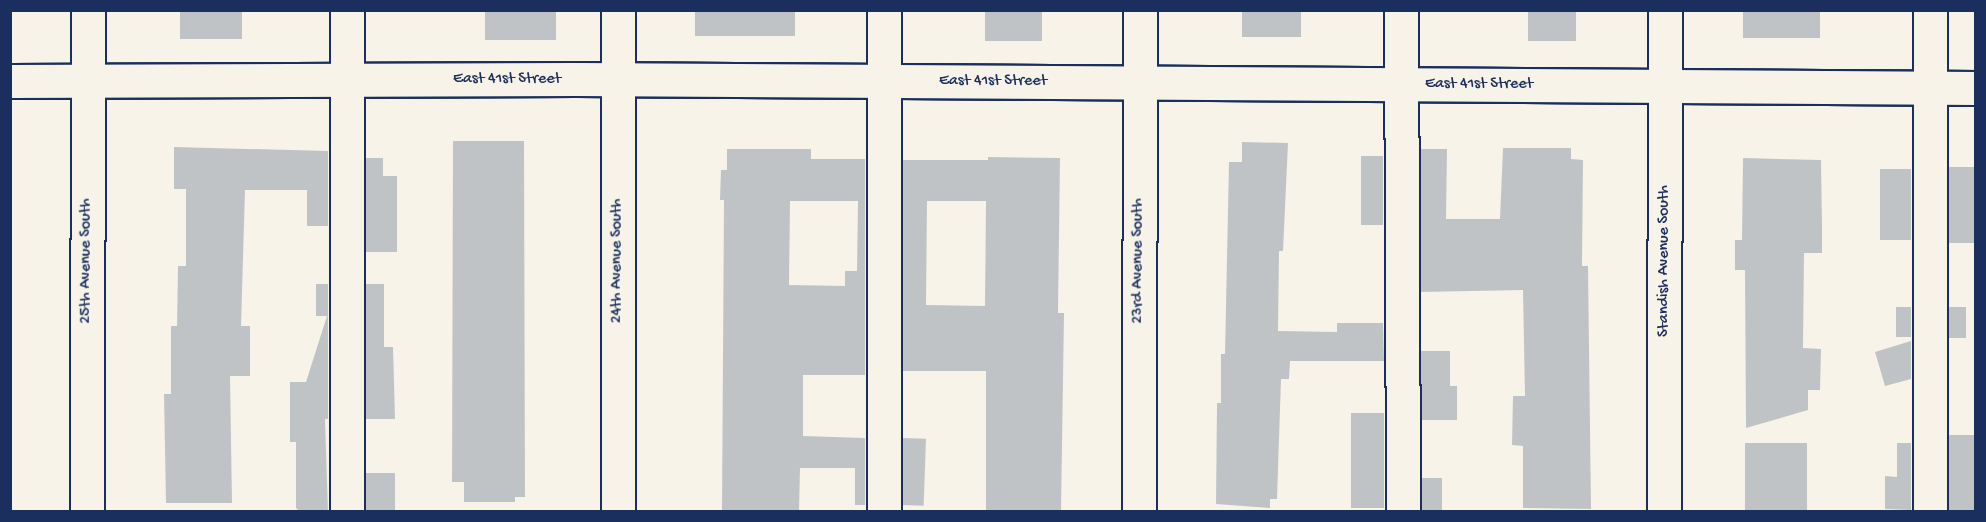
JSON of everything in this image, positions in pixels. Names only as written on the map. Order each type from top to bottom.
[{"type":"street","name":"25th Avenue South","points":[[87,512],[88,10]]},
{"type":"street","points":[[347,10],[347,512]]},
{"type":"street","name":"24th Avenue South","points":[[618,10],[618,512]]},
{"type":"street","points":[[884,10],[884,512]]},
{"type":"street","name":"23rd Avenue South","points":[[1139,512],[1140,10]]},
{"type":"street","points":[[1401,10],[1403,512]]},
{"type":"street","name":"Standish Avenue South","points":[[1664,512],[1665,10]]},
{"type":"street","points":[[1930,10],[1930,512]]},
{"type":"street","name":"East 41st Street","points":[[10,81],[618,81],[1976,88]]},
{"type":"building","points":[[180,10],[242,10],[242,39],[180,39]]},
{"type":"building","points":[[485,10],[556,10],[556,40],[485,40]]},
{"type":"building","points":[[695,10],[795,10],[795,36],[695,36]]},
{"type":"building","points":[[985,10],[1042,10],[1042,41],[985,41]]},
{"type":"building","points":[[1242,10],[1301,10],[1301,37],[1242,37]]},
{"type":"building","points":[[1528,10],[1576,10],[1576,41],[1528,41]]},
{"type":"building","points":[[1743,10],[1820,10],[1820,38],[1743,38]]},
{"type":"building","points":[[453,141],[524,141],[525,497],[515,497],[515,502],[464,502],[464,482],[452,482]]},
{"type":"building","points":[[1242,142],[1288,143],[1283,251],[1279,251],[1278,331],[1337,332],[1337,323],[1383,323],[1384,361],[1290,361],[1289,379],[1281,379],[1277,499],[1270,499],[1270,508],[1216,504],[1217,403],[1221,403],[1221,354],[1225,354],[1229,162],[1242,162]]},
{"type":"building","points":[[174,147],[328,151],[328,226],[307,226],[307,190],[245,190],[241,326],[250,326],[250,376],[230,376],[232,503],[166,503],[164,394],[171,394],[171,326],[177,326],[178,266],[186,266],[186,189],[174,189]]},
{"type":"building","points":[[1503,148],[1571,148],[1571,159],[1583,160],[1582,266],[1588,266],[1591,509],[1523,508],[1523,446],[1512,445],[1513,396],[1525,396],[1523,290],[1421,292],[1420,149],[1447,149],[1446,219],[1500,219]]},
{"type":"building","points":[[727,149],[811,149],[811,159],[865,159],[865,375],[803,375],[803,436],[865,438],[865,505],[855,505],[855,468],[800,468],[799,512],[722,512],[724,200],[720,200],[721,170],[727,170]],"holes":[[[790,201],[858,201],[857,271],[845,271],[845,286],[789,285]]]},
{"type":"building","points":[[1361,156],[1383,156],[1383,225],[1361,225]]},
{"type":"building","points":[[988,157],[1060,158],[1058,313],[1064,313],[1061,512],[986,512],[986,371],[903,371],[903,160],[988,160]],"holes":[[[927,201],[986,201],[985,306],[926,305]]]},
{"type":"building","points":[[366,158],[383,158],[383,176],[397,176],[397,252],[366,252]]},
{"type":"building","points":[[1743,158],[1821,160],[1822,226],[1822,253],[1804,253],[1803,348],[1821,349],[1820,390],[1808,390],[1808,410],[1746,428],[1745,270],[1735,270],[1735,240],[1742,240]]},
{"type":"building","points":[[1949,167],[1976,167],[1976,243],[1949,243]]},
{"type":"building","points":[[1880,169],[1911,169],[1911,240],[1880,240]]},
{"type":"building","points":[[316,284],[328,284],[328,419],[325,419],[328,512],[300,512],[296,508],[296,442],[290,442],[290,382],[306,382],[327,316],[316,316]]},
{"type":"building","points":[[366,284],[384,284],[384,347],[393,347],[395,419],[366,419]]},
{"type":"building","points":[[1896,307],[1911,307],[1911,337],[1896,337]]},
{"type":"building","points":[[1949,307],[1966,307],[1966,338],[1949,338]]},
{"type":"building","points":[[1911,341],[1911,379],[1885,386],[1875,352]]},
{"type":"building","points":[[1421,351],[1450,351],[1450,386],[1457,386],[1457,420],[1421,420]]},
{"type":"building","points":[[1351,413],[1384,413],[1384,508],[1351,508]]},
{"type":"building","points":[[1949,435],[1976,435],[1976,510],[1949,510]]},
{"type":"building","points":[[903,438],[926,439],[924,506],[901,505]]},
{"type":"building","points":[[1745,443],[1807,443],[1807,512],[1745,512]]},
{"type":"building","points":[[1897,443],[1911,443],[1911,510],[1885,509],[1885,476],[1897,477]]},
{"type":"building","points":[[366,473],[395,473],[395,512],[366,512]]},
{"type":"building","points":[[1422,478],[1442,478],[1442,510],[1422,510]]}]
